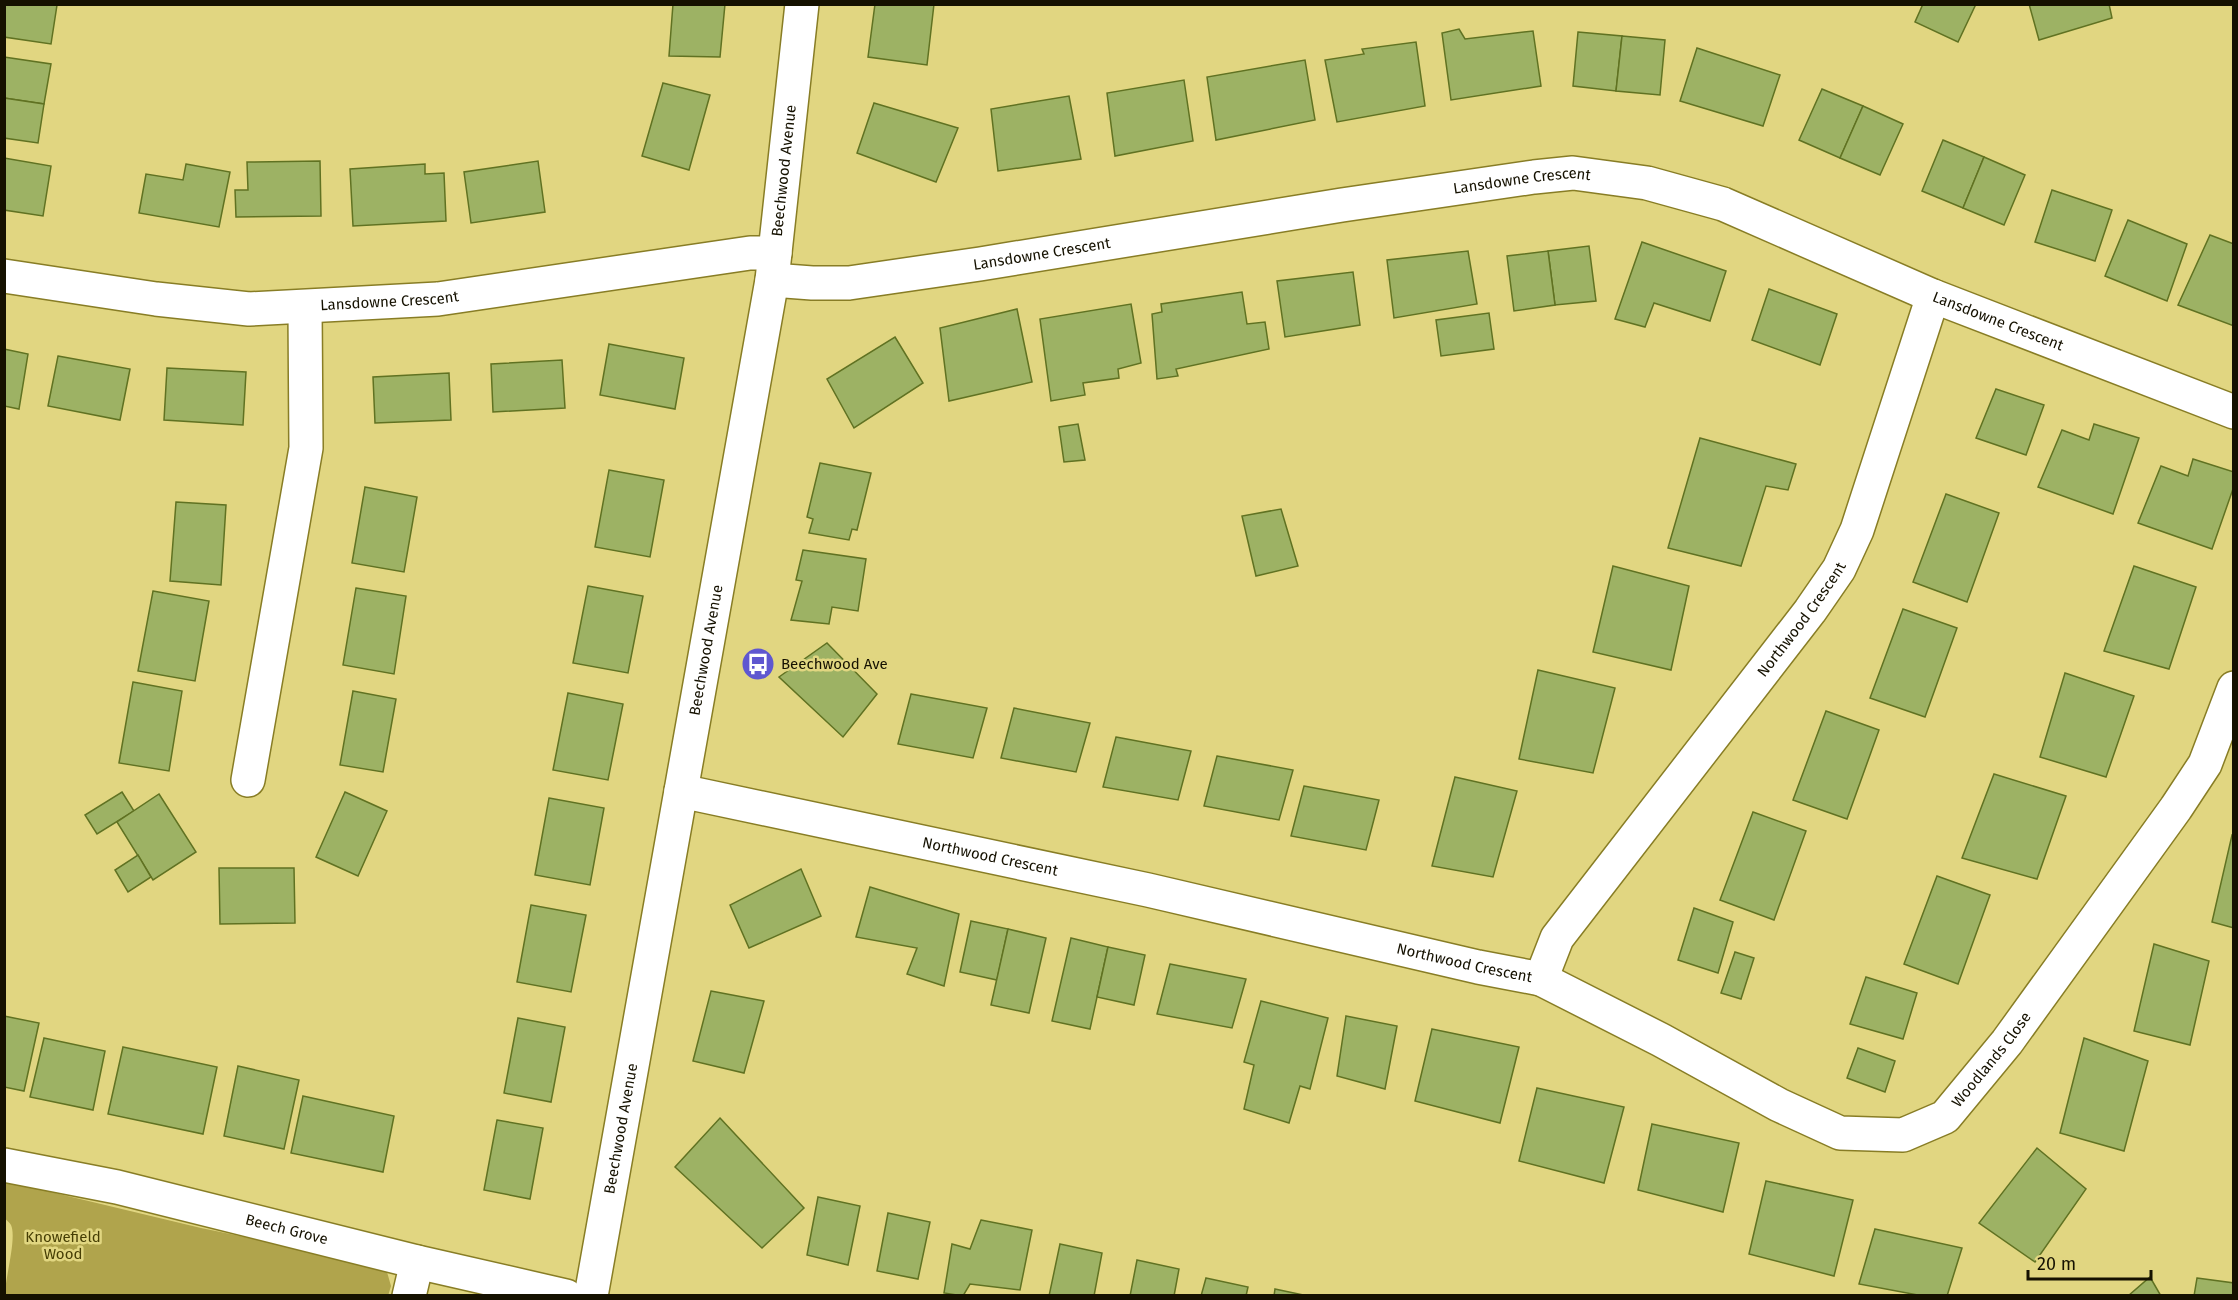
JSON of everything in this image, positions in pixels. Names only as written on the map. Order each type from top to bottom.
[{"type":"street","name":"Beechwood Avenue","points":[[591,1296],[774,267],[802,4]]},
{"type":"street","name":"Lansdowne Crescent","points":[[4,276],[156,299],[249,309],[305,308],[438,299],[750,253],[774,267],[849,283],[1342,205],[1573,173],[1647,183],[1723,204],[1933,296],[2234,412]]},
{"type":"street","name":"Northwood Crescent","points":[[681,791],[1137,887],[1467,964],[1541,979],[1557,938],[1810,611],[1839,569],[1857,530],[1933,296]]},
{"type":"street","points":[[248,780],[306,448],[305,308]]},
{"type":"street","name":"Woodlands Close","points":[[1541,979],[1661,1040],[1779,1105],[1840,1133],[1903,1135],[1945,1117],[2007,1042],[2176,808],[2205,764],[2234,688]]},
{"type":"street","name":"Beech Grove","points":[[4,1165],[117,1187],[417,1262],[566,1296]]},
{"type":"street","points":[[409,1296],[417,1262]]},
{"type":"green space","name":"Knowefield Wood","points":[[5,1181],[201,1228],[319,1252],[387,1272],[391,1286],[388,1296],[5,1295],[13,1239],[11,1225],[5,1218]]},
{"type":"building","points":[[5,4],[57,5],[51,44],[4,37]]},
{"type":"building","points":[[673,4],[725,4],[720,57],[669,56]]},
{"type":"building","points":[[875,4],[934,4],[927,65],[868,57]]},
{"type":"building","points":[[1923,4],[1976,4],[1958,42],[1915,22]]},
{"type":"building","points":[[2029,4],[2109,4],[2112,18],[2039,40]]},
{"type":"building","points":[[1459,29],[1465,39],[1533,31],[1541,86],[1451,100],[1442,33]]},
{"type":"building","points":[[1578,32],[1622,36],[1616,91],[1573,86]]},
{"type":"building","points":[[1622,36],[1665,40],[1660,95],[1616,91]]},
{"type":"building","points":[[1416,42],[1425,106],[1337,122],[1325,60],[1364,54],[1362,49]]},
{"type":"building","points":[[1697,48],[1780,75],[1763,126],[1680,101]]},
{"type":"building","points":[[4,57],[51,64],[44,104],[4,98]]},
{"type":"building","points":[[1305,60],[1315,120],[1216,140],[1207,77]]},
{"type":"building","points":[[1184,80],[1193,141],[1115,156],[1107,93]]},
{"type":"building","points":[[663,83],[710,95],[689,170],[642,156]]},
{"type":"building","points":[[1822,89],[1863,106],[1840,158],[1799,140]]},
{"type":"building","points":[[1069,96],[1081,159],[998,171],[991,109]]},
{"type":"building","points":[[4,98],[44,104],[38,143],[4,138]]},
{"type":"building","points":[[874,103],[958,128],[936,182],[857,153]]},
{"type":"building","points":[[1863,106],[1903,124],[1880,175],[1840,158]]},
{"type":"building","points":[[1943,140],[1984,157],[1963,208],[1922,191]]},
{"type":"building","points":[[1984,157],[2025,175],[2004,225],[1963,208]]},
{"type":"building","points":[[4,158],[51,166],[43,216],[4,210]]},
{"type":"building","points":[[320,161],[321,216],[236,217],[235,190],[248,190],[247,162]]},
{"type":"building","points":[[538,161],[545,212],[471,223],[464,172]]},
{"type":"building","points":[[186,164],[230,172],[219,227],[139,213],[146,174],[183,180]]},
{"type":"building","points":[[425,164],[425,174],[444,173],[446,221],[353,226],[350,169]]},
{"type":"building","points":[[2052,190],[2112,210],[2095,261],[2035,242]]},
{"type":"building","points":[[2128,220],[2187,244],[2167,301],[2105,276]]},
{"type":"building","points":[[2210,235],[2234,244],[2234,326],[2178,305]]},
{"type":"building","points":[[1642,242],[1726,271],[1710,321],[1654,303],[1645,327],[1615,319]]},
{"type":"building","points":[[1589,246],[1596,301],[1555,305],[1548,251]]},
{"type":"building","points":[[1468,251],[1477,304],[1394,318],[1387,260]]},
{"type":"building","points":[[1548,251],[1555,305],[1514,311],[1507,256]]},
{"type":"building","points":[[1353,272],[1360,325],[1285,337],[1277,281]]},
{"type":"building","points":[[1769,289],[1837,314],[1820,365],[1752,340]]},
{"type":"building","points":[[1242,292],[1247,324],[1265,322],[1269,349],[1176,369],[1178,376],[1157,379],[1152,314],[1162,312],[1161,304]]},
{"type":"building","points":[[1131,304],[1141,363],[1118,369],[1119,378],[1083,383],[1085,395],[1051,401],[1040,319]]},
{"type":"building","points":[[1017,309],[1032,382],[949,401],[940,328]]},
{"type":"building","points":[[1489,313],[1494,349],[1441,356],[1436,320]]},
{"type":"building","points":[[895,337],[923,383],[854,428],[827,379]]},
{"type":"building","points":[[609,344],[684,358],[675,409],[600,395]]},
{"type":"building","points":[[4,349],[28,354],[19,409],[4,406]]},
{"type":"building","points":[[58,356],[130,369],[120,420],[48,406]]},
{"type":"building","points":[[562,360],[565,408],[493,412],[491,364]]},
{"type":"building","points":[[167,368],[246,372],[243,425],[164,420]]},
{"type":"building","points":[[449,373],[451,420],[375,423],[373,377]]},
{"type":"building","points":[[1996,389],[2044,405],[2026,455],[1976,438]]},
{"type":"building","points":[[1078,424],[1085,460],[1064,462],[1059,427]]},
{"type":"building","points":[[2094,424],[2139,438],[2113,514],[2038,487],[2062,430],[2089,440]]},
{"type":"building","points":[[1700,438],[1796,464],[1788,490],[1766,486],[1741,566],[1668,548]]},
{"type":"building","points":[[2193,459],[2234,472],[2234,486],[2212,549],[2138,523],[2161,466],[2188,476]]},
{"type":"building","points":[[820,463],[871,473],[857,530],[852,529],[849,540],[809,533],[813,519],[807,517]]},
{"type":"building","points":[[609,470],[664,480],[650,557],[595,547]]},
{"type":"building","points":[[365,487],[417,497],[404,572],[352,563]]},
{"type":"building","points":[[1946,494],[1999,513],[1967,602],[1913,582]]},
{"type":"building","points":[[176,502],[226,505],[221,585],[170,581]]},
{"type":"building","points":[[1281,509],[1298,566],[1256,576],[1242,516]]},
{"type":"building","points":[[803,550],[866,559],[858,611],[832,607],[829,624],[791,620],[802,581],[796,580]]},
{"type":"building","points":[[1613,566],[1689,586],[1671,670],[1593,652]]},
{"type":"building","points":[[2134,566],[2196,587],[2169,669],[2104,651]]},
{"type":"building","points":[[588,586],[643,596],[628,673],[573,663]]},
{"type":"building","points":[[356,588],[406,596],[394,674],[343,665]]},
{"type":"building","points":[[153,591],[209,601],[195,681],[138,671]]},
{"type":"building","points":[[1903,609],[1957,628],[1925,717],[1870,698]]},
{"type":"building","points":[[827,643],[877,694],[843,737],[779,677]]},
{"type":"building","points":[[1538,670],[1615,688],[1593,773],[1519,759]]},
{"type":"building","points":[[2065,673],[2134,696],[2106,777],[2040,757]]},
{"type":"building","points":[[133,682],[182,691],[169,771],[119,763]]},
{"type":"building","points":[[353,691],[396,699],[383,772],[340,765]]},
{"type":"building","points":[[568,693],[623,704],[608,780],[553,770]]},
{"type":"building","points":[[911,694],[987,708],[973,758],[898,744]]},
{"type":"building","points":[[1014,708],[1090,723],[1076,772],[1001,758]]},
{"type":"building","points":[[1826,711],[1879,730],[1847,819],[1793,800]]},
{"type":"building","points":[[1116,737],[1191,751],[1178,800],[1103,787]]},
{"type":"building","points":[[1217,756],[1293,770],[1279,820],[1204,806]]},
{"type":"building","points":[[1994,774],[2066,796],[2037,879],[1962,858]]},
{"type":"building","points":[[1455,777],[1517,791],[1493,877],[1432,866]]},
{"type":"building","points":[[1304,786],[1379,800],[1366,850],[1291,836]]},
{"type":"building","points":[[122,792],[134,811],[97,834],[85,815]]},
{"type":"building","points":[[345,792],[387,811],[358,876],[316,857]]},
{"type":"building","points":[[159,794],[196,852],[153,880],[117,822]]},
{"type":"building","points":[[549,798],[604,808],[590,885],[535,875]]},
{"type":"building","points":[[1753,812],[1806,831],[1774,920],[1720,900]]},
{"type":"building","points":[[2232,835],[2234,836],[2234,928],[2212,922]]},
{"type":"building","points":[[138,855],[151,877],[128,892],[115,870]]},
{"type":"building","points":[[219,868],[294,868],[295,923],[220,924]]},
{"type":"building","points":[[801,869],[821,916],[749,948],[730,905]]},
{"type":"building","points":[[1937,876],[1990,895],[1958,984],[1904,964]]},
{"type":"building","points":[[870,887],[959,914],[944,986],[907,974],[917,948],[856,937]]},
{"type":"building","points":[[531,905],[586,915],[571,992],[517,982]]},
{"type":"building","points":[[1694,908],[1733,922],[1718,973],[1678,960]]},
{"type":"building","points":[[971,921],[1008,929],[997,980],[960,972]]},
{"type":"building","points":[[1008,929],[1046,938],[1029,1013],[991,1005]]},
{"type":"building","points":[[1071,938],[1108,947],[1090,1029],[1052,1021]]},
{"type":"building","points":[[2154,944],[2209,961],[2190,1045],[2134,1031]]},
{"type":"building","points":[[1108,947],[1145,955],[1134,1005],[1097,997]]},
{"type":"building","points":[[1735,952],[1754,958],[1741,999],[1721,993]]},
{"type":"building","points":[[1170,964],[1246,979],[1232,1028],[1157,1014]]},
{"type":"building","points":[[1866,977],[1917,993],[1903,1039],[1850,1024]]},
{"type":"building","points":[[711,991],[764,1001],[744,1073],[693,1061]]},
{"type":"building","points":[[1261,1001],[1328,1018],[1310,1089],[1300,1086],[1289,1123],[1244,1109],[1254,1065],[1244,1062]]},
{"type":"building","points":[[4,1016],[39,1023],[24,1091],[4,1087]]},
{"type":"building","points":[[1346,1016],[1397,1026],[1385,1089],[1337,1076]]},
{"type":"building","points":[[518,1018],[565,1027],[551,1102],[504,1093]]},
{"type":"building","points":[[1432,1029],[1519,1047],[1500,1123],[1415,1101]]},
{"type":"building","points":[[44,1038],[105,1051],[93,1110],[30,1097]]},
{"type":"building","points":[[2084,1038],[2148,1061],[2124,1151],[2060,1133]]},
{"type":"building","points":[[123,1047],[217,1067],[203,1134],[108,1114]]},
{"type":"building","points":[[1858,1048],[1895,1061],[1885,1092],[1847,1078]]},
{"type":"building","points":[[238,1066],[299,1080],[284,1149],[224,1136]]},
{"type":"building","points":[[1537,1088],[1624,1107],[1604,1183],[1519,1161]]},
{"type":"building","points":[[303,1096],[394,1116],[383,1172],[291,1153]]},
{"type":"building","points":[[720,1118],[804,1208],[762,1248],[675,1167]]},
{"type":"building","points":[[497,1120],[543,1128],[530,1199],[484,1190]]},
{"type":"building","points":[[1652,1124],[1739,1143],[1723,1212],[1638,1190]]},
{"type":"building","points":[[2037,1148],[2086,1189],[2035,1262],[1979,1223]]},
{"type":"building","points":[[1766,1181],[1853,1200],[1834,1276],[1749,1254]]},
{"type":"building","points":[[818,1197],[860,1206],[848,1265],[807,1255]]},
{"type":"building","points":[[888,1213],[930,1222],[918,1279],[877,1271]]},
{"type":"building","points":[[981,1220],[1032,1230],[1020,1290],[970,1284],[963,1296],[944,1293],[952,1244],[970,1249]]},
{"type":"building","points":[[1875,1229],[1962,1248],[1947,1296],[1923,1296],[1859,1284]]},
{"type":"building","points":[[1060,1244],[1102,1253],[1094,1296],[1049,1296]]},
{"type":"building","points":[[1137,1260],[1179,1269],[1174,1296],[1130,1296]]},
{"type":"building","points":[[2150,1277],[2161,1296],[2128,1296]]},
{"type":"building","points":[[1206,1278],[1248,1287],[1246,1296],[1201,1296]]},
{"type":"building","points":[[2197,1278],[2234,1283],[2234,1296],[2194,1296]]},
{"type":"building","points":[[1275,1289],[1308,1296],[1274,1296]]},
{"type":"place","name":"Beechwood Ave","points":[[758,664]]}]
